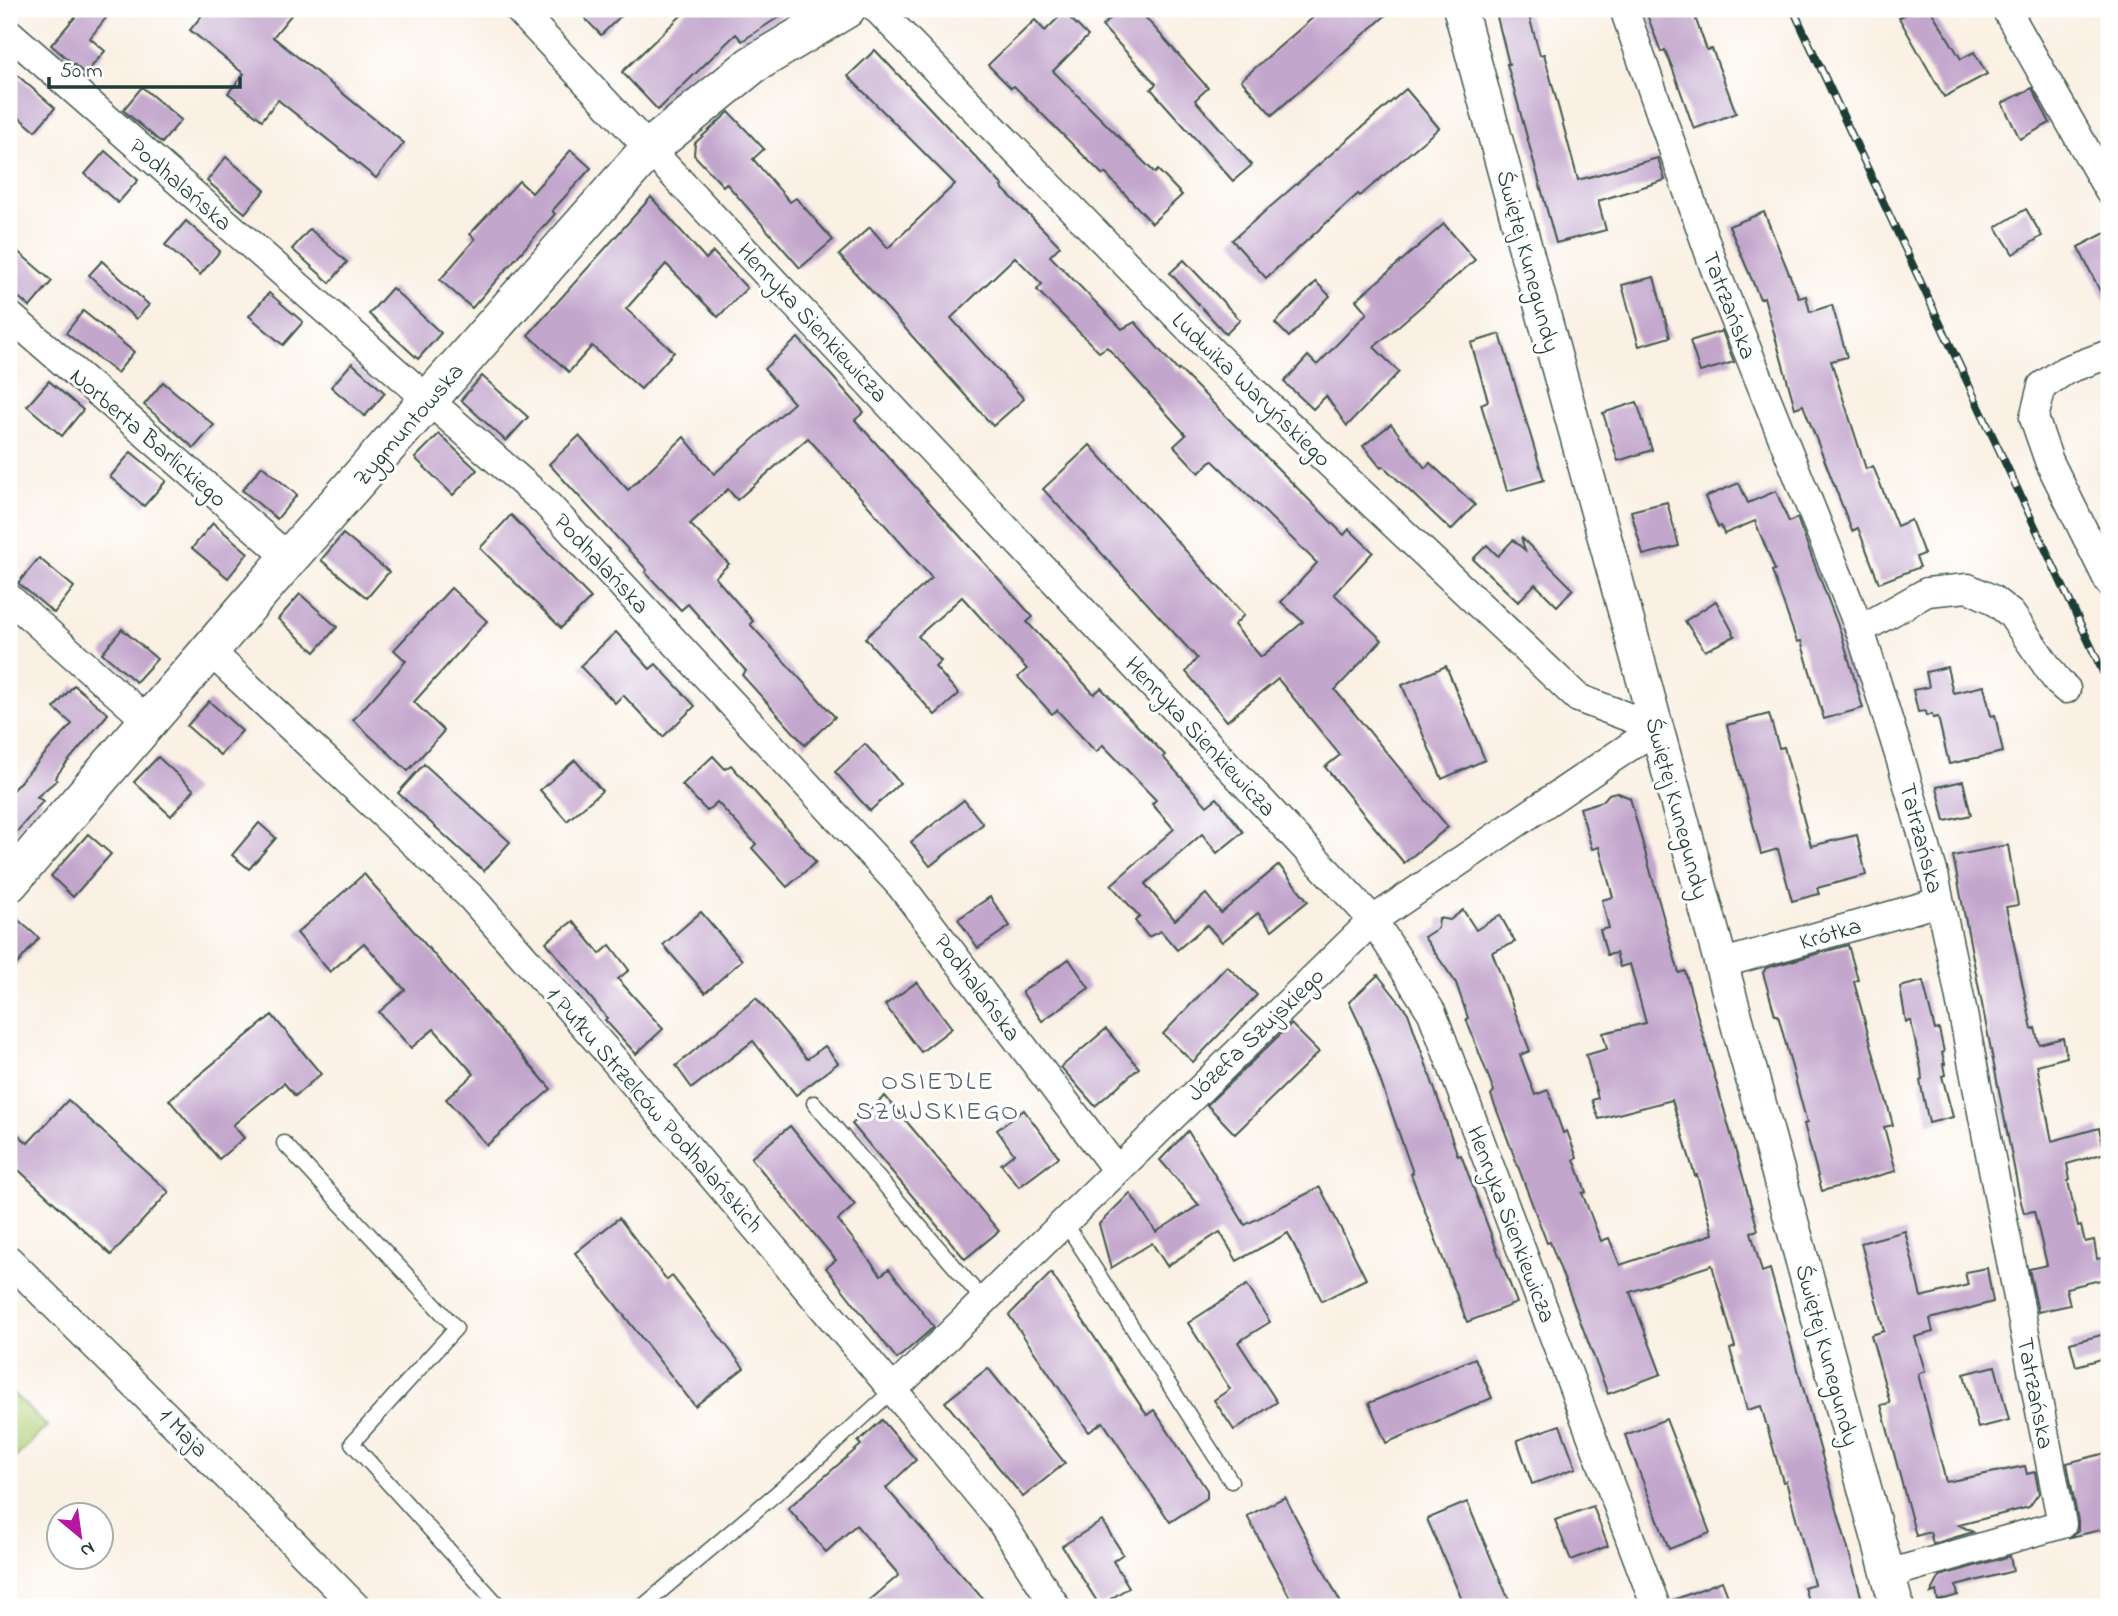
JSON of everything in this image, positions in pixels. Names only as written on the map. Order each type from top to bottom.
[{"type":"main road","name":"Zygmuntowska","points":[[9,883],[289,558],[650,148],[752,65],[846,9]]},
{"type":"street","name":"Henryka Sienkiewicza","points":[[518,9],[1373,920],[1432,1013],[1656,1607]]},
{"type":"street","name":"Ludwika Waryńskiego","points":[[877,9],[1214,355],[1578,698],[1657,728]]},
{"type":"street","name":"Świętej Kunegundy","points":[[1460,9],[1897,1607]]},
{"type":"street","name":"Tatrzańska","points":[[1624,9],[1717,275],[1860,630],[1902,764],[1939,902],[2062,1524],[1888,1574]]},
{"type":"street","points":[[2006,9],[2109,191]]},
{"type":"street","name":"Podhalańska","points":[[9,33],[545,502],[901,886],[1116,1169]]},
{"type":"street","name":"Norberta Barlickiego","points":[[9,315],[289,558]]},
{"type":"street","points":[[2109,354],[2066,370],[2042,386],[2034,418],[2049,461],[2109,582]]},
{"type":"street","points":[[1860,630],[1927,592],[1968,588],[1992,599],[2011,614],[2058,682],[2066,689]]},
{"type":"street","points":[[9,598],[148,721]]},
{"type":"street","name":"1 Pułku Strzelców Podhalańskich","points":[[209,650],[470,896],[604,1048],[1000,1520],[1055,1607]]},
{"type":"street","name":"Józefa Szujskiego","points":[[893,1390],[1373,920],[1657,728]]},
{"type":"street","name":"Krótka","points":[[1720,964],[1939,902]]},
{"type":"street","name":"1 Maja","points":[[9,1260],[273,1521],[356,1607]]},
{"type":"lane","points":[[814,1102],[984,1301]]},
{"type":"lane","points":[[284,1143],[456,1328],[352,1443],[500,1607]]},
{"type":"lane","points":[[1064,1221],[1231,1481]]},
{"type":"lane","points":[[642,1607],[824,1453],[893,1390]]},
{"type":"green space","points":[[9,1390],[47,1426],[9,1464]]},
{"type":"building","points":[[82,9],[113,9],[90,38],[105,51],[85,74],[51,45]]},
{"type":"building","points":[[207,9],[296,9],[273,37],[404,143],[376,178],[278,100],[262,120],[228,93],[244,74],[190,30]]},
{"type":"building","points":[[576,9],[628,9],[601,35]]},
{"type":"building","points":[[688,9],[791,9],[742,41],[736,34],[658,110],[622,72]]},
{"type":"building","points":[[1121,9],[1138,9],[1208,88],[1195,100],[1252,165],[1233,181],[1151,89],[1156,84],[1102,26]]},
{"type":"building","points":[[1323,9],[1393,9],[1272,115],[1241,80]]},
{"type":"building","points":[[1495,9],[1527,9],[1540,55],[1544,54],[1578,180],[1658,158],[1665,180],[1598,201],[1606,230],[1556,243],[1507,64]]},
{"type":"building","points":[[1645,9],[1692,9],[1707,50],[1712,49],[1736,113],[1694,129],[1672,67],[1665,50],[1661,52]]},
{"type":"building","points":[[1915,9],[1930,9],[1961,59],[1974,52],[1987,74],[1944,97],[1899,18]]},
{"type":"building","points":[[1064,12],[1088,36],[1053,71],[1155,173],[1158,170],[1182,195],[1152,223],[1105,173],[1103,175],[1014,86],[1011,88],[988,65],[1035,20],[1045,31]]},
{"type":"building","points":[[875,50],[1003,186],[1001,187],[1060,246],[1050,256],[1122,329],[1135,322],[1178,371],[1179,369],[1344,535],[1349,529],[1373,552],[1334,594],[1382,640],[1335,690],[1448,827],[1404,863],[1325,767],[1340,755],[1278,679],[1227,721],[1186,672],[1197,658],[1043,489],[1090,445],[1244,615],[1234,625],[1261,657],[1303,622],[1281,602],[1317,563],[1212,460],[1199,473],[1174,446],[1186,435],[1107,347],[1099,352],[1037,290],[1042,284],[1015,257],[951,318],[1024,399],[993,426],[839,255],[870,227],[888,248],[955,184],[848,76]]},
{"type":"building","points":[[9,68],[55,108],[35,131],[9,109]]},
{"type":"building","points":[[142,87],[181,120],[162,143],[123,110]]},
{"type":"building","points":[[2032,88],[2050,123],[2020,139],[2002,103]]},
{"type":"building","points":[[1406,89],[1439,128],[1360,196],[1358,194],[1266,278],[1232,240]]},
{"type":"building","points":[[729,112],[764,149],[753,159],[790,202],[796,198],[833,240],[800,268],[726,183],[723,186],[694,155],[695,143]]},
{"type":"building","points":[[571,150],[591,168],[552,211],[555,214],[472,308],[440,280],[475,239],[470,234],[519,181],[532,193]]},
{"type":"building","points":[[105,151],[138,180],[118,203],[85,174]]},
{"type":"building","points":[[226,157],[265,190],[245,213],[207,181]]},
{"type":"building","points":[[651,197],[706,259],[713,252],[747,288],[718,317],[666,264],[626,309],[674,352],[641,389],[592,346],[569,372],[528,335]]},
{"type":"building","points":[[2026,209],[2042,236],[2013,254],[1996,227]]},
{"type":"building","points":[[1764,212],[1799,298],[1806,296],[1810,312],[1832,305],[1847,357],[1831,361],[1866,469],[1873,466],[1897,526],[1911,520],[1924,554],[1916,557],[1920,567],[1879,583],[1858,528],[1852,531],[1803,405],[1795,408],[1764,297],[1760,299],[1729,226]]},
{"type":"building","points":[[186,221],[220,251],[200,275],[165,245]]},
{"type":"building","points":[[1444,224],[1475,260],[1374,347],[1399,372],[1347,426],[1326,396],[1313,409],[1284,382],[1308,356],[1317,365],[1367,313],[1356,300]]},
{"type":"building","points":[[310,229],[347,262],[330,283],[292,249]]},
{"type":"building","points":[[2109,231],[2109,309],[2078,247]]},
{"type":"building","points":[[9,244],[52,281],[30,307],[9,289]]},
{"type":"building","points":[[1184,260],[1240,320],[1226,334],[1170,273]]},
{"type":"building","points":[[102,261],[149,305],[136,319],[89,275]]},
{"type":"building","points":[[1654,277],[1670,337],[1639,346],[1622,285]]},
{"type":"building","points":[[1316,282],[1330,296],[1289,337],[1275,323]]},
{"type":"building","points":[[392,288],[441,333],[418,359],[369,314]]},
{"type":"building","points":[[269,293],[303,322],[283,345],[249,316]]},
{"type":"building","points":[[83,311],[134,352],[117,373],[66,333]]},
{"type":"building","points":[[1722,331],[1734,362],[1700,372],[1690,341]]},
{"type":"building","points":[[1500,334],[1544,480],[1507,491],[1481,404],[1488,401],[1471,343]]},
{"type":"building","points":[[798,338],[864,412],[855,420],[1033,617],[1027,622],[1094,694],[1101,688],[1165,755],[1163,757],[1207,806],[1217,798],[1243,832],[1217,853],[1202,834],[1145,884],[1175,920],[1206,894],[1221,913],[1279,865],[1308,901],[1272,930],[1258,913],[1222,942],[1207,925],[1177,950],[1161,931],[1148,937],[1135,921],[1140,917],[1111,885],[1174,829],[1152,804],[1156,800],[1103,745],[1096,752],[1057,710],[1052,714],[1018,677],[1027,669],[962,597],[918,636],[941,661],[935,667],[959,694],[935,715],[865,638],[932,578],[808,438],[737,500],[728,489],[690,524],[729,564],[715,577],[753,621],[750,624],[835,717],[805,745],[742,675],[746,671],[688,604],[681,610],[549,464],[579,436],[628,490],[684,437],[714,474],[794,403],[764,369]]},
{"type":"building","points":[[352,363],[385,393],[365,416],[331,387]]},
{"type":"building","points":[[482,376],[528,417],[506,441],[461,400]]},
{"type":"building","points":[[49,381],[83,410],[62,436],[27,406]]},
{"type":"building","points":[[163,382],[214,425],[194,448],[144,405]]},
{"type":"building","points":[[1637,402],[1652,450],[1618,461],[1603,413]]},
{"type":"building","points":[[1391,424],[1425,468],[1430,463],[1475,505],[1451,530],[1383,466],[1381,468],[1363,446]]},
{"type":"building","points":[[439,434],[477,470],[453,495],[415,458]]},
{"type":"building","points":[[131,452],[166,481],[144,506],[110,477]]},
{"type":"building","points":[[262,466],[297,495],[277,519],[242,490]]},
{"type":"building","points":[[1739,483],[1748,503],[1776,491],[1789,522],[1797,518],[1842,636],[1863,708],[1824,719],[1801,641],[1797,642],[1772,571],[1775,570],[1755,521],[1724,534],[1721,526],[1718,527],[1705,497]]},
{"type":"building","points":[[1667,502],[1679,546],[1643,555],[1631,511]]},
{"type":"building","points":[[511,515],[591,598],[561,628],[480,548]]},
{"type":"building","points":[[213,523],[248,553],[228,578],[192,548]]},
{"type":"building","points":[[343,534],[389,572],[367,598],[321,560]]},
{"type":"building","points":[[1521,537],[1573,589],[1557,606],[1535,584],[1518,602],[1473,559],[1487,545],[1498,556],[1513,540],[1525,550]]},
{"type":"building","points":[[39,558],[74,587],[54,613],[18,583]]},
{"type":"building","points":[[451,588],[487,621],[414,702],[444,731],[408,771],[353,720],[406,661],[394,650]]},
{"type":"building","points":[[300,594],[337,627],[315,652],[278,619]]},
{"type":"building","points":[[1716,601],[1735,636],[1705,651],[1685,621]]},
{"type":"building","points":[[122,629],[157,659],[136,682],[102,653]]},
{"type":"building","points":[[616,632],[650,669],[656,664],[695,706],[663,737],[623,695],[615,703],[580,666]]},
{"type":"building","points":[[1446,666],[1485,760],[1442,779],[1402,685]]},
{"type":"building","points":[[1947,667],[1953,693],[1984,686],[1991,716],[1995,715],[2003,752],[1949,764],[1938,717],[1933,718],[1932,714],[1926,716],[1925,711],[1918,712],[1913,690],[1929,687],[1926,672]]},
{"type":"building","points":[[74,685],[108,714],[64,766],[55,778],[57,780],[37,797],[43,801],[9,841],[9,794],[72,724],[54,708]]},
{"type":"building","points":[[209,701],[242,731],[220,755],[187,726]]},
{"type":"building","points":[[1769,714],[1779,748],[1784,747],[1811,846],[1857,835],[1866,875],[1817,888],[1819,894],[1792,901],[1778,849],[1761,854],[1727,725]]},
{"type":"building","points":[[865,744],[900,783],[870,811],[835,772]]},
{"type":"building","points":[[713,756],[725,769],[731,765],[816,862],[787,887],[752,848],[756,844],[717,802],[707,811],[682,785]]},
{"type":"building","points":[[158,757],[194,790],[171,816],[134,782]]},
{"type":"building","points":[[575,760],[602,791],[567,821],[540,790]]},
{"type":"building","points":[[424,764],[510,842],[484,871],[398,793]]},
{"type":"building","points":[[1963,781],[1971,815],[1945,821],[1937,787]]},
{"type":"building","points":[[1616,792],[1630,798],[1679,973],[1685,971],[1758,1230],[1751,1232],[1762,1272],[1770,1269],[1863,1603],[1847,1607],[1810,1607],[1804,1587],[1814,1584],[1786,1481],[1783,1482],[1761,1406],[1747,1410],[1730,1349],[1735,1347],[1712,1265],[1630,1292],[1661,1374],[1608,1394],[1491,1095],[1494,1091],[1466,1019],[1468,1018],[1456,983],[1424,937],[1438,928],[1439,918],[1450,920],[1463,910],[1476,930],[1500,915],[1515,942],[1492,952],[1530,1051],[1520,1055],[1535,1095],[1548,1090],[1563,1133],[1567,1131],[1577,1158],[1574,1159],[1586,1192],[1582,1193],[1601,1241],[1609,1238],[1620,1265],[1713,1234],[1672,1100],[1599,1119],[1592,1100],[1598,1098],[1586,1055],[1607,1049],[1603,1033],[1646,1023],[1630,964],[1620,967],[1616,953],[1607,955],[1600,930],[1609,928],[1602,900],[1613,897],[1599,847],[1592,849],[1580,808],[1603,801],[1609,794]]},
{"type":"building","points":[[964,800],[983,824],[930,866],[911,842]]},
{"type":"building","points":[[259,823],[276,838],[249,869],[232,855]]},
{"type":"building","points":[[88,834],[111,854],[73,897],[51,876]]},
{"type":"building","points":[[2008,845],[2018,905],[2006,907],[2032,1029],[2035,1028],[2039,1044],[2063,1038],[2067,1057],[2037,1065],[2052,1141],[2099,1128],[2105,1153],[2067,1164],[2078,1227],[2081,1226],[2085,1242],[2094,1240],[2097,1259],[2109,1256],[2109,1278],[2066,1288],[2070,1305],[2038,1312],[2029,1269],[2047,1265],[2034,1211],[2024,1213],[2020,1198],[1953,856]]},
{"type":"building","points":[[364,874],[551,1089],[487,1145],[446,1099],[474,1074],[434,1029],[411,1048],[379,1012],[405,990],[364,943],[330,972],[297,933]]},
{"type":"building","points":[[990,897],[1010,926],[978,948],[958,919]]},
{"type":"building","points":[[9,912],[39,938],[9,974]]},
{"type":"building","points":[[701,912],[742,960],[705,993],[663,945]]},
{"type":"building","points":[[573,921],[600,954],[610,945],[629,970],[618,979],[663,1029],[636,1054],[605,1020],[607,1018],[546,942]]},
{"type":"building","points":[[1848,945],[1858,980],[1854,982],[1893,1125],[1884,1127],[1896,1171],[1822,1191],[1778,1015],[1775,1015],[1763,973],[1766,968]]},
{"type":"building","points":[[1069,959],[1089,988],[1042,1021],[1022,992]]},
{"type":"building","points":[[1227,966],[1257,995],[1193,1062],[1163,1034]]},
{"type":"building","points":[[1378,975],[1408,1013],[1458,1156],[1461,1155],[1517,1303],[1467,1322],[1411,1174],[1413,1173],[1362,1029],[1349,1002]]},
{"type":"building","points":[[1923,981],[1935,1030],[1939,1029],[1945,1064],[1945,1075],[1942,1076],[1953,1117],[1929,1123],[1911,1021],[1906,1022],[1900,987]]},
{"type":"building","points":[[917,982],[952,1028],[921,1052],[885,1005]]},
{"type":"building","points":[[756,998],[807,1059],[825,1046],[838,1063],[796,1095],[753,1041],[692,1088],[676,1066]]},
{"type":"building","points":[[272,1015],[321,1074],[295,1096],[284,1083],[233,1125],[244,1138],[219,1159],[169,1100]]},
{"type":"building","points":[[1291,1024],[1319,1052],[1235,1134],[1207,1105]]},
{"type":"building","points":[[1106,1029],[1139,1068],[1095,1106],[1061,1067]]},
{"type":"building","points":[[885,1096],[999,1231],[965,1259],[852,1124]]},
{"type":"building","points":[[68,1100],[169,1192],[111,1255],[9,1161],[9,1127],[28,1143]]},
{"type":"building","points":[[1024,1110],[1059,1157],[1019,1187],[1001,1164],[1014,1154],[997,1130]]},
{"type":"building","points":[[790,1126],[855,1205],[838,1220],[881,1275],[889,1269],[934,1327],[897,1359],[826,1268],[836,1260],[751,1158]]},
{"type":"building","points":[[1188,1131],[1245,1225],[1320,1187],[1366,1279],[1322,1301],[1288,1233],[1237,1261],[1220,1232],[1167,1266],[1152,1243],[1111,1268],[1099,1224],[1130,1193],[1156,1232],[1199,1205],[1160,1160]]},
{"type":"building","points":[[619,1218],[667,1280],[672,1276],[744,1368],[695,1406],[575,1253]]},
{"type":"building","points":[[1905,1231],[1921,1297],[1968,1285],[1965,1272],[1987,1268],[1993,1302],[1930,1319],[1933,1332],[1915,1337],[1925,1371],[1918,1374],[1946,1482],[2025,1466],[2027,1474],[2035,1472],[2039,1493],[2029,1507],[1959,1525],[1973,1532],[1933,1544],[1930,1532],[1916,1536],[1881,1405],[1890,1403],[1871,1335],[1884,1331],[1861,1243]]},
{"type":"building","points":[[1051,1273],[1147,1415],[1154,1410],[1207,1490],[1207,1498],[1170,1522],[1103,1422],[1089,1432],[1009,1315]]},
{"type":"building","points":[[1247,1285],[1270,1322],[1238,1342],[1277,1402],[1234,1430],[1214,1400],[1230,1389],[1188,1323]]},
{"type":"building","points":[[2109,1333],[2109,1357],[2076,1366],[2070,1343]]},
{"type":"building","points":[[1475,1358],[1492,1398],[1386,1443],[1369,1403]]},
{"type":"building","points":[[1995,1366],[2009,1420],[1978,1428],[1964,1374]]},
{"type":"building","points":[[988,1368],[1065,1463],[1023,1497],[945,1402]]},
{"type":"building","points":[[1666,1419],[1710,1533],[1669,1549],[1625,1435]]},
{"type":"building","points":[[882,1420],[916,1460],[886,1488],[990,1607],[862,1607],[899,1575],[856,1525],[826,1552],[788,1508],[861,1445],[858,1442]]},
{"type":"building","points":[[1560,1425],[1576,1468],[1532,1484],[1517,1440]]},
{"type":"building","points":[[2106,1453],[2109,1464],[2109,1528],[2071,1537],[2078,1530],[2078,1521],[2067,1463]]},
{"type":"building","points":[[1285,1497],[1343,1607],[1295,1607],[1247,1516]]},
{"type":"building","points":[[1467,1502],[1512,1607],[1465,1607],[1427,1519]]},
{"type":"building","points":[[1593,1506],[1608,1546],[1571,1560],[1555,1520]]},
{"type":"building","points":[[1102,1521],[1123,1554],[1113,1561],[1129,1587],[1100,1606],[1062,1546]]},
{"type":"building","points":[[2010,1556],[2013,1571],[1956,1586],[1958,1595],[1938,1601],[1936,1591],[1931,1593],[1940,1576]]},
{"type":"building","points":[[1722,1581],[1732,1607],[1672,1607],[1671,1601]]},
{"type":"railway","points":[[1793,9],[2109,685]]},
{"type":"district","name":"OSIEDLE SZUJSKIEGO","points":[[938,1095]]}]
